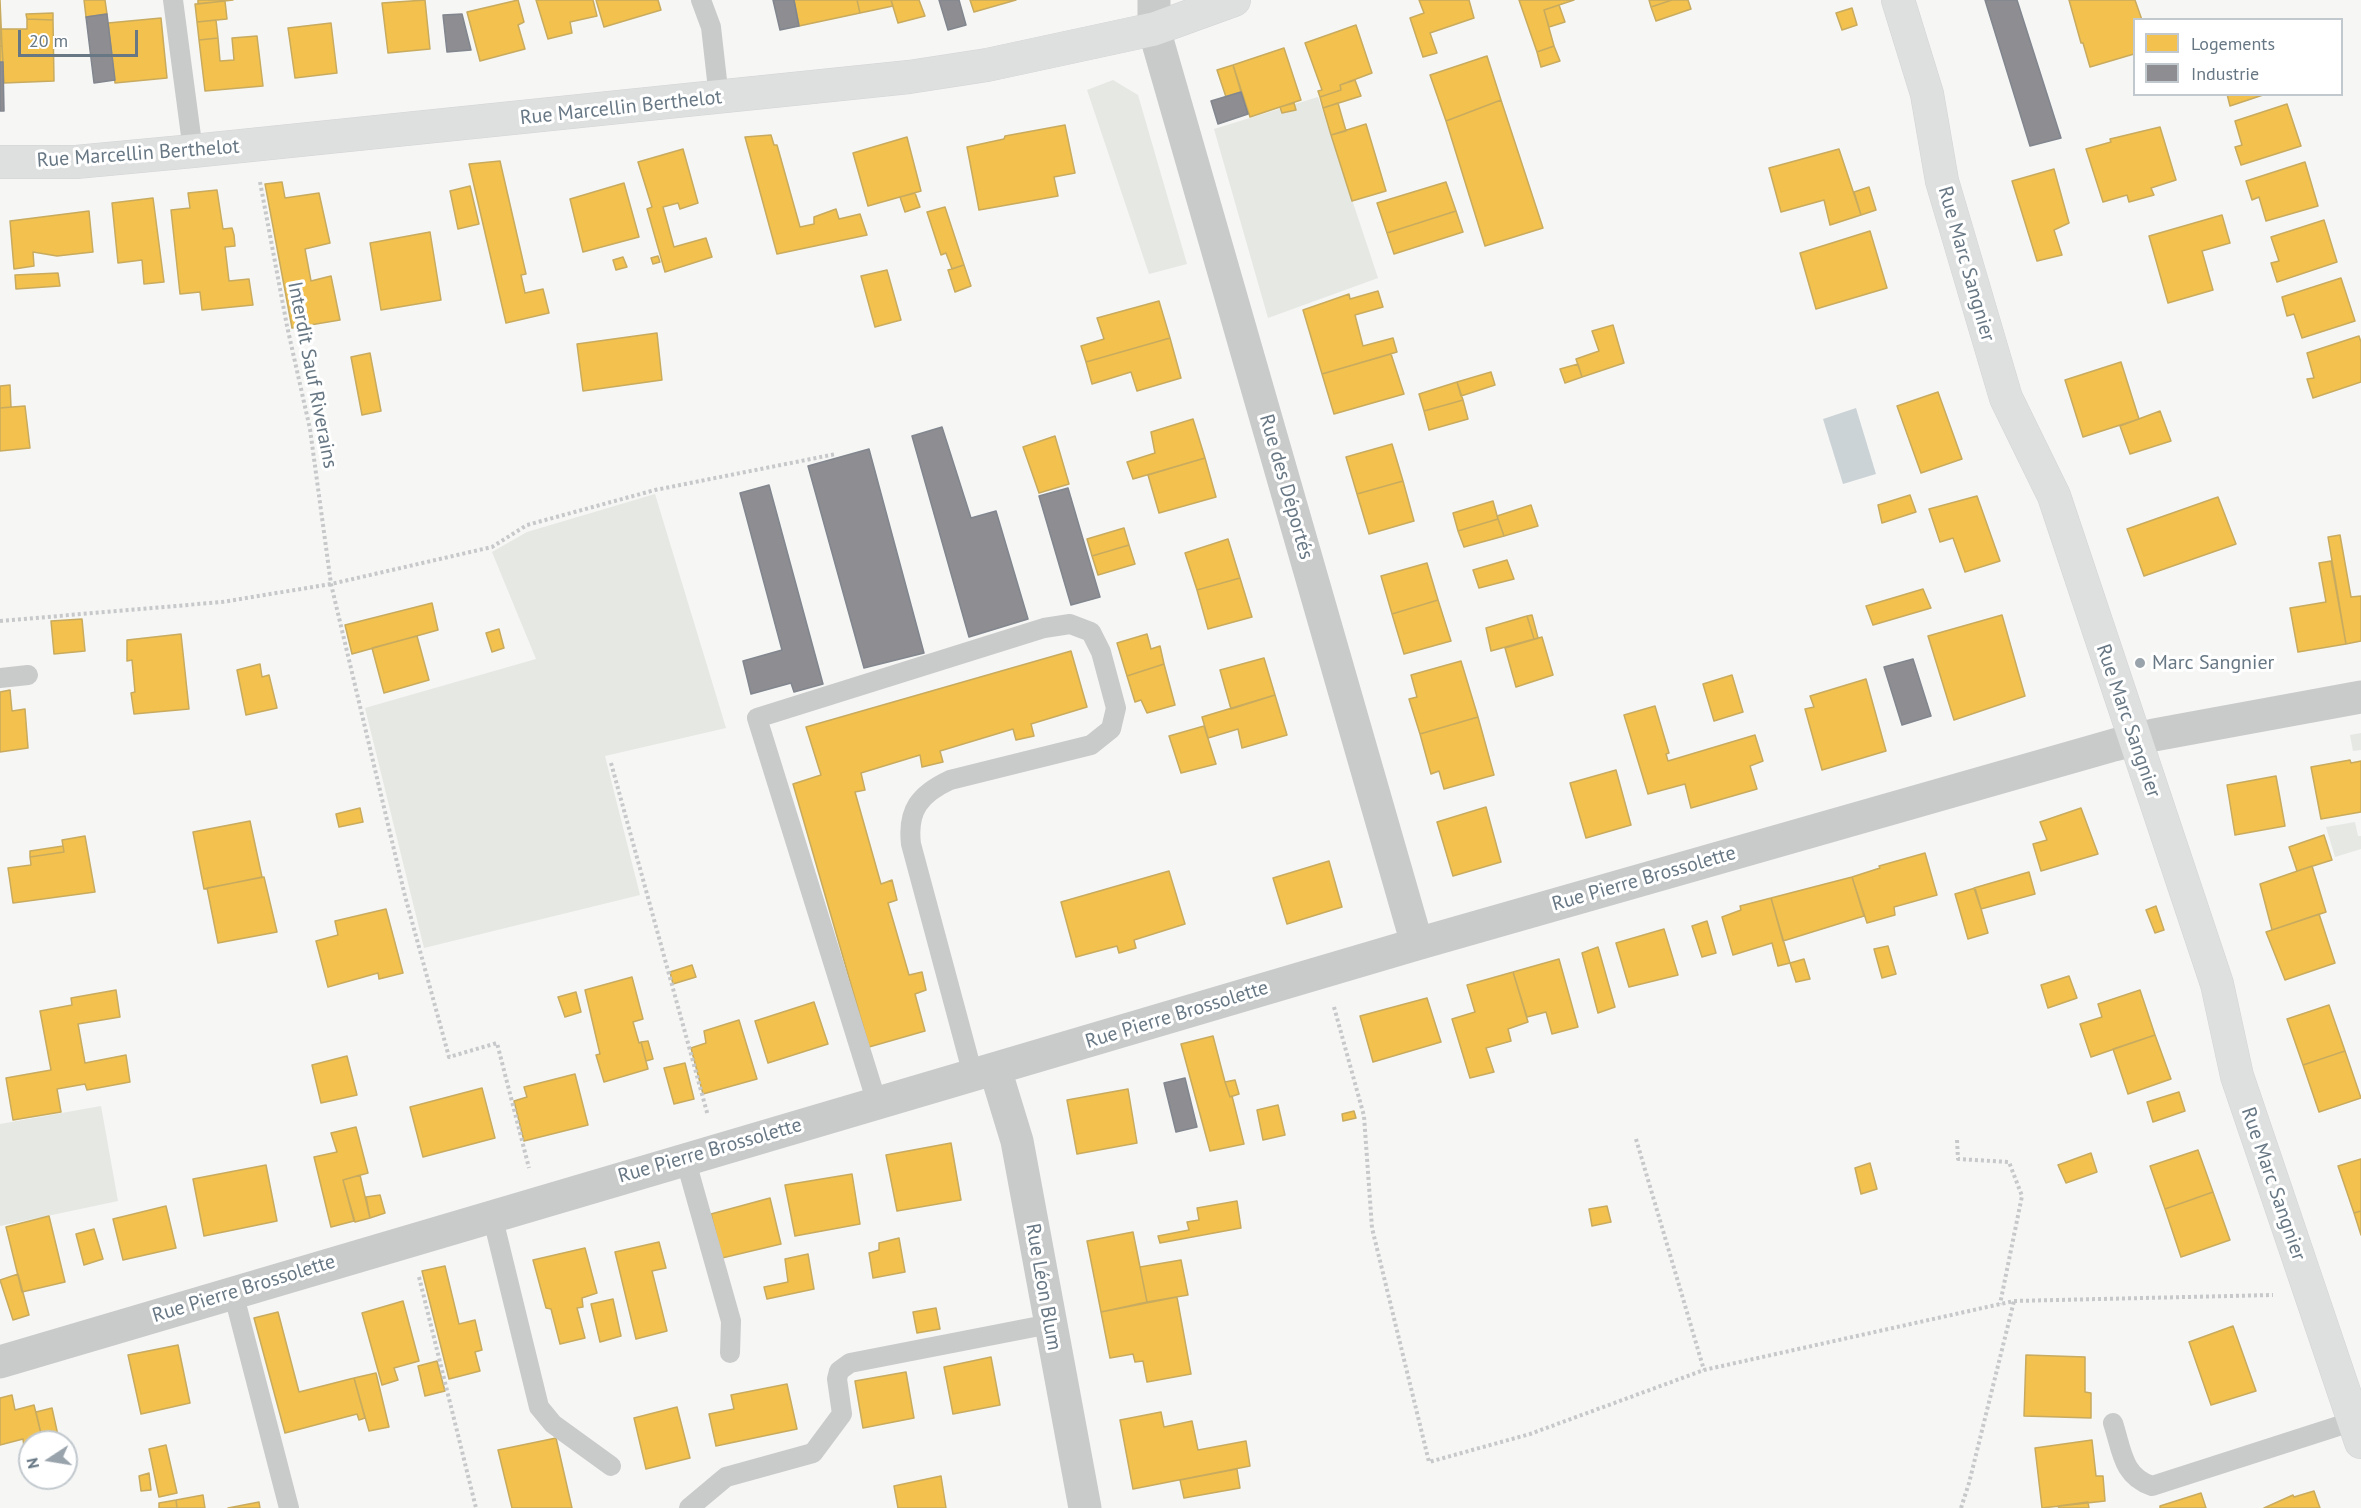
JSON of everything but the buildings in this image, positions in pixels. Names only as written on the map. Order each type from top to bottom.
[{"type":"street","name":"Rue Marc Sangnier","points":[[1898,0],[1928,94],[1942,182],[2006,398],[2054,496],[2217,984],[2237,1076],[2357,1431]]},
{"type":"street","name":"Rue Marcellin Berthelot","points":[[0,162],[76,162],[909,77],[987,65],[1154,15],[1228,1]]},
{"type":"street","name":"Rue des Déportés","points":[[1154,15],[1417,944]]},
{"type":"street","name":"Rue Pierre Brossolette","points":[[0,1362],[685,1158],[1417,944],[2135,739],[2361,697]]},
{"type":"street","name":"Rue Léon Blum","points":[[984,1072],[1017,1141],[1085,1508]]},
{"type":"lane","points":[[174,0],[193,151]]},
{"type":"lane","points":[[701,0],[711,27],[719,98]]},
{"type":"lane","points":[[877,1103],[757,718],[1044,628],[1070,624],[1091,632],[1101,652],[1116,708],[1111,729],[1091,744],[950,780],[935,787],[922,798],[913,811],[909,830],[911,844],[984,1072]]},
{"type":"lane","points":[[0,678],[28,675]]},
{"type":"lane","points":[[685,1158],[731,1321],[730,1353]]},
{"type":"lane","points":[[492,1215],[539,1407],[553,1424],[611,1466]]},
{"type":"lane","points":[[233,1292],[289,1508]]},
{"type":"lane","points":[[689,1508],[726,1477],[813,1453],[842,1414],[837,1379],[839,1371],[850,1363],[1050,1324]]},
{"type":"lane","points":[[2113,1423],[2128,1470],[2139,1482],[2152,1486],[2357,1431]]},
{"type":"path","name":"Interdit Sauf Riverains","points":[[258,172],[287,326],[310,429],[331,584],[405,896],[449,1057],[497,1043],[529,1171]]},
{"type":"path","points":[[0,621],[222,602],[331,584],[492,547],[527,525],[655,490],[836,454]]},
{"type":"path","points":[[611,763],[709,1119]]},
{"type":"path","points":[[1332,999],[1364,1116],[1372,1228],[1429,1462],[1530,1434],[1704,1370],[2014,1301],[2272,1295],[2283,1291]]},
{"type":"path","points":[[1636,1139],[1704,1370]]},
{"type":"path","points":[[1957,1140],[1958,1159],[2009,1162],[2022,1196],[2000,1304]]},
{"type":"path","points":[[418,1273],[477,1508]]},
{"type":"path","points":[[1961,1508],[2014,1301]]},
{"type":"shaded area","points":[[1113,80],[1138,95],[1187,264],[1149,274],[1087,90]]},
{"type":"shaded area","points":[[1318,97],[1378,278],[1268,318],[1214,129]]},
{"type":"shaded area","points":[[1856,408],[1876,474],[1843,484],[1823,419]]},
{"type":"shaded area","points":[[655,494],[726,728],[605,756],[640,895],[424,948],[365,708],[536,659],[492,552],[527,532]]},
{"type":"shaded area","points":[[2361,733],[2361,750],[2353,751],[2350,735]]},
{"type":"shaded area","points":[[2355,822],[2358,836],[2361,836],[2361,849],[2335,857],[2326,827]]},
{"type":"shaded area","points":[[101,1106],[118,1201],[0,1226],[0,1124]]},
{"type":"place","name":"Marc Sangnier","points":[[2140,663]]}]
